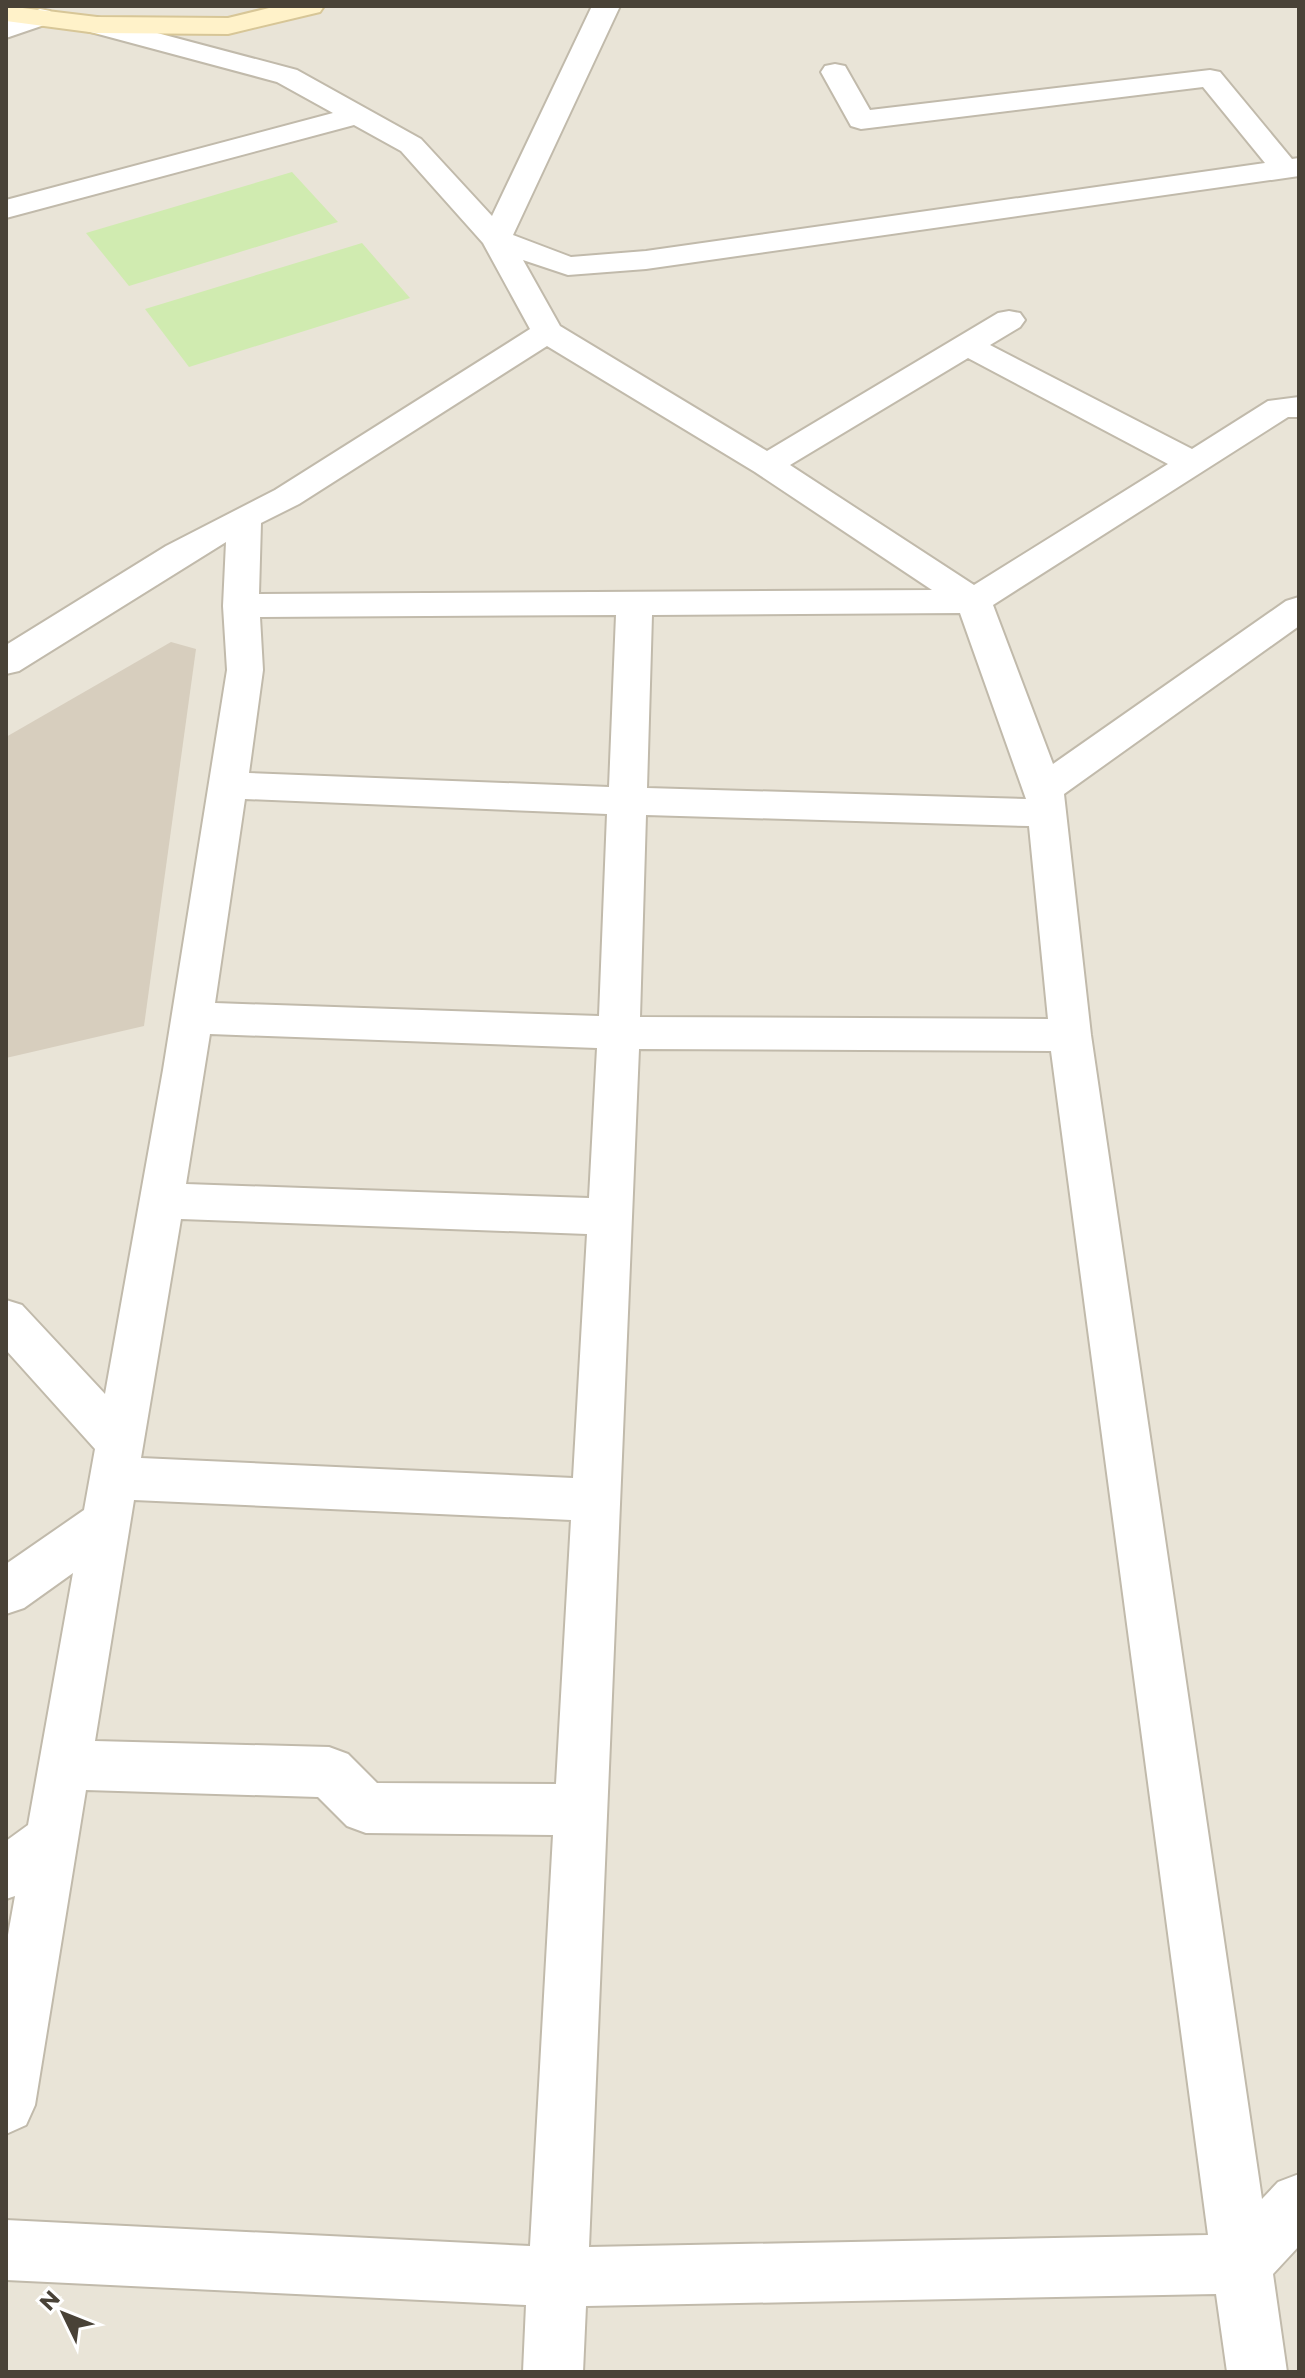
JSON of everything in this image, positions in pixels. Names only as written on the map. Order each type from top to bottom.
[{"type":"main road","points":[[6,13],[97,25],[228,26],[310,6]]},
{"type":"street","points":[[496,239],[606,6]]},
{"type":"street","points":[[6,30],[40,17]]},
{"type":"street","points":[[97,25],[287,76],[411,145],[496,239],[547,332],[767,465],[974,601],[1044,801],[1070,1035],[1257,2372]]},
{"type":"street","points":[[835,72],[861,120],[1210,78],[1291,168]]},
{"type":"street","points":[[6,209],[359,115]]},
{"type":"street","points":[[496,239],[568,266],[646,260],[1291,168]]},
{"type":"street","points":[[767,465],[1009,320]]},
{"type":"street","points":[[6,662],[121,588],[244,517],[287,497],[547,332]]},
{"type":"street","points":[[967,345],[1193,463]]},
{"type":"street","points":[[241,606],[974,601],[1280,408],[1299,407]]},
{"type":"street","points":[[6,2105],[162,1201],[228,785],[245,670],[241,606],[244,517]]},
{"type":"street","points":[[553,2372],[619,1033],[634,605]]},
{"type":"street","points":[[228,785],[627,801],[1044,801],[1299,609]]},
{"type":"street","points":[[192,1018],[619,1033],[1070,1035]]},
{"type":"street","points":[[162,1201],[610,1217]]},
{"type":"street","points":[[6,1319],[114,1481]]},
{"type":"street","points":[[6,1592],[114,1481],[596,1500]]},
{"type":"street","points":[[65,1765],[329,1772],[366,1808],[581,1810]]},
{"type":"street","points":[[6,1873],[52,1839]]},
{"type":"street","points":[[6,2250],[558,2277],[1242,2264],[1299,2203]]},
{"type":"shaded area","points":[[6,6],[1299,6],[1299,2372],[6,2372]]},
{"type":"green space","points":[[292,172],[338,222],[129,286],[86,233]]},
{"type":"green space","points":[[362,243],[410,298],[189,367],[145,309]]},
{"type":"building","points":[[171,642],[196,649],[144,1026],[6,1058],[6,737]]}]
